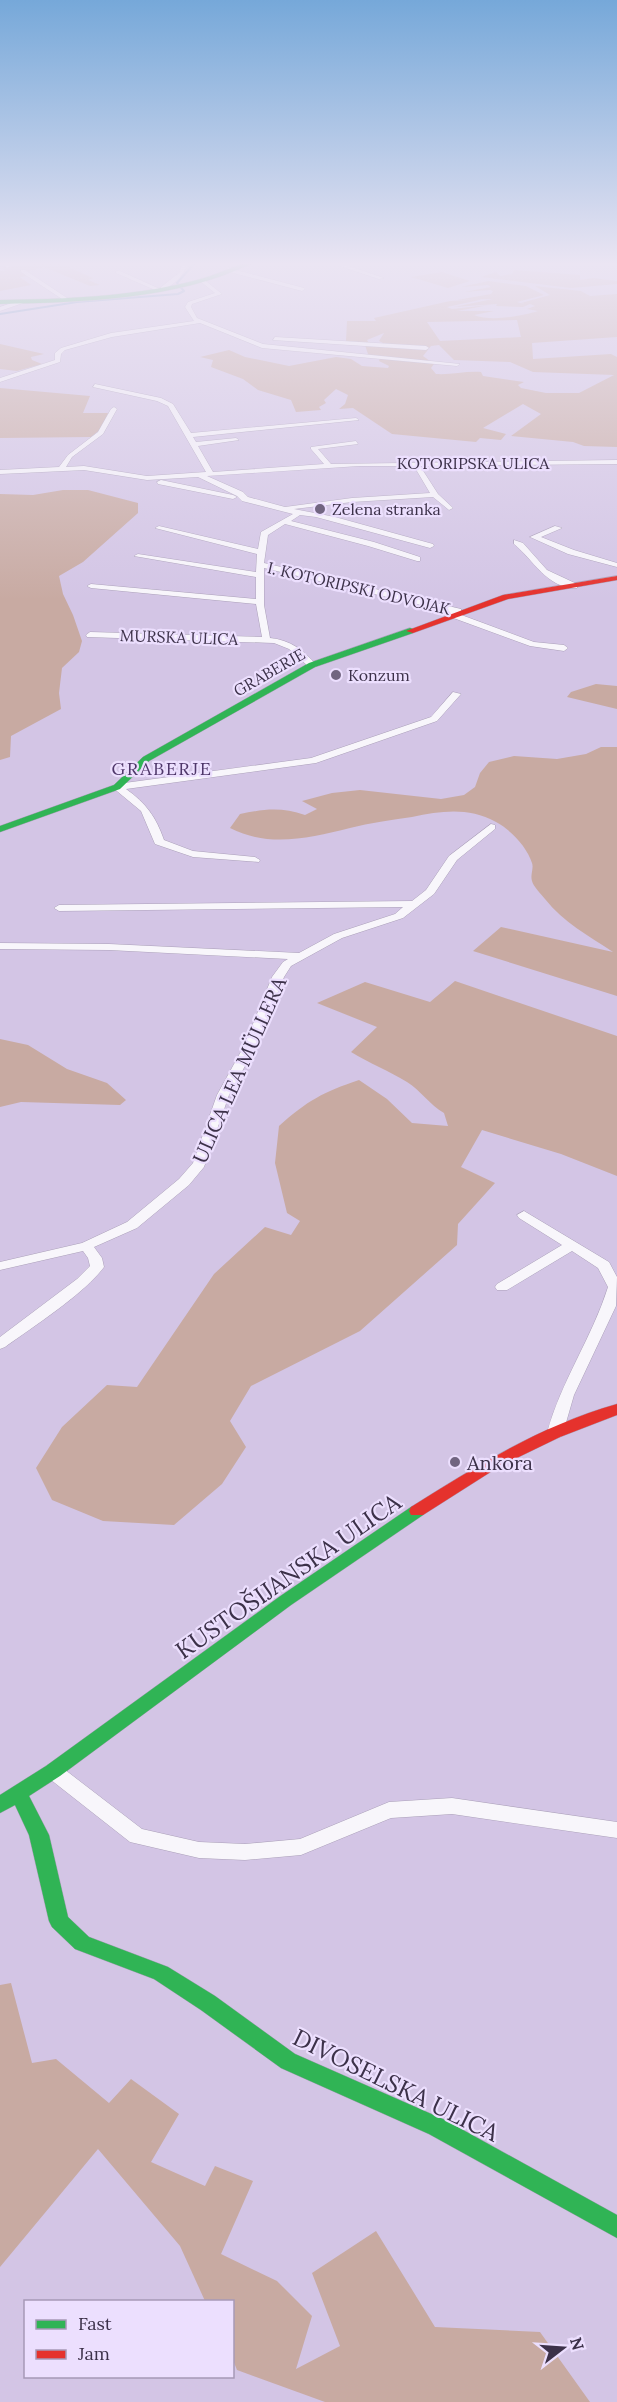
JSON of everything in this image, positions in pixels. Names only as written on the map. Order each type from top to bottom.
[{"type":"street","points":[[94,386],[159,399],[171,405],[211,474]]},
{"type":"street","points":[[61,469],[70,456],[101,433],[114,409]]},
{"type":"street","points":[[189,435],[356,420]]},
{"type":"street","points":[[194,444],[240,440]]},
{"type":"street","points":[[328,466],[313,448],[356,443]]},
{"type":"street","name":"KOTORIPSKA ULICA","points":[[147,478],[328,466],[617,462]]},
{"type":"street","points":[[416,464],[435,495],[449,508]]},
{"type":"street","points":[[0,472],[61,469],[105,470],[333,519],[401,540],[430,546]]},
{"type":"street","points":[[199,474],[245,499]]},
{"type":"street","points":[[285,508],[352,500],[435,495]]},
{"type":"street","points":[[299,513],[264,534],[259,564],[262,588],[259,602],[262,633],[267,640],[289,644],[301,652],[312,665]]},
{"type":"street","points":[[285,522],[371,544],[417,559]]},
{"type":"street","points":[[159,528],[260,552]]},
{"type":"street","points":[[558,528],[534,537],[571,552],[617,565]]},
{"type":"street","points":[[517,542],[526,549],[533,562],[541,569],[574,586]]},
{"type":"street","points":[[138,556],[260,574]]},
{"type":"street","name":"I. KOTORIPSKI ODVOJAK","points":[[259,564],[455,613],[533,644],[564,648]]},
{"type":"street","name":"GRABERJE","points":[[0,829],[117,787],[146,759],[312,665],[506,597],[617,579]]},
{"type":"street","points":[[91,586],[259,602]]},
{"type":"street","name":"MURSKA ULICA","points":[[90,635],[267,640]]},
{"type":"street","points":[[117,787],[313,761],[434,719],[456,694]]},
{"type":"street","points":[[117,787],[145,807],[152,818],[159,842],[175,851],[255,860]]},
{"type":"street","name":"ULICA LEA MÜLLERA","points":[[0,1266],[86,1246],[132,1224],[184,1182],[199,1164],[223,1095],[250,1046],[278,977],[287,964],[338,936],[399,916],[430,892],[453,858],[490,827]]},
{"type":"street","points":[[58,908],[415,904]]},
{"type":"street","points":[[0,946],[109,947],[299,956]]},
{"type":"street","points":[[524,1215],[572,1245],[610,1263],[615,1287],[609,1309],[560,1410],[555,1433]]},
{"type":"street","points":[[502,1287],[572,1245]]},
{"type":"street","points":[[0,1344],[82,1282],[97,1267],[95,1258],[86,1246]]},
{"type":"street","name":"KUSTOŠIJANSKA ULICA","points":[[0,1805],[53,1772],[285,1601],[457,1484],[494,1462],[555,1433],[617,1409]]},
{"type":"street","points":[[53,1772],[137,1836],[199,1850],[245,1852],[301,1847],[389,1810],[452,1806],[617,1830]]},
{"type":"street","name":"DIVOSELSKA ULICA","points":[[18,1793],[39,1835],[59,1921],[82,1943],[161,1973],[208,2003],[288,2061],[437,2127],[617,2227]]},
{"type":"shaded area","points":[[235,376],[484,376],[524,382],[518,385],[521,388],[546,393],[579,393],[612,376],[617,376],[617,447],[584,446],[573,442],[511,436],[541,414],[523,404],[483,428],[506,434],[501,440],[480,438],[476,442],[392,434],[353,408],[339,409],[345,404],[348,395],[336,389],[324,400],[326,403],[319,407],[321,410],[296,412],[291,400],[258,390]]},
{"type":"shaded area","points":[[0,388],[90,396],[83,413],[108,413],[101,429],[91,437],[0,438]]},
{"type":"shaded area","points":[[63,490],[88,490],[138,503],[138,513],[83,562],[59,576],[63,594],[82,641],[79,652],[62,668],[59,693],[61,709],[11,736],[10,757],[0,760],[0,494],[33,495]]},
{"type":"shaded area","points":[[596,684],[617,686],[617,709],[567,697],[571,692]]},
{"type":"shaded area","points":[[601,747],[617,747],[617,996],[473,951],[501,927],[613,952],[577,928],[552,907],[533,883],[532,863],[522,845],[507,830],[486,817],[465,812],[434,813],[289,839],[259,838],[230,828],[240,814],[249,812],[281,810],[305,815],[317,809],[302,801],[332,793],[360,790],[441,799],[464,795],[475,787],[480,773],[489,762],[514,756],[557,759],[586,754]]},
{"type":"shaded area","points":[[455,981],[617,1036],[617,1176],[561,1154],[482,1130],[461,1167],[495,1183],[458,1224],[457,1245],[360,1331],[251,1386],[230,1421],[246,1447],[222,1484],[174,1525],[103,1521],[52,1500],[36,1468],[62,1427],[107,1385],[137,1387],[214,1274],[265,1227],[291,1235],[300,1221],[287,1213],[275,1163],[279,1126],[316,1098],[359,1080],[387,1099],[412,1123],[448,1126],[444,1113],[412,1085],[351,1052],[377,1027],[317,1003],[365,982],[430,1002]]},
{"type":"shaded area","points":[[0,1039],[28,1045],[67,1069],[107,1083],[126,1100],[120,1105],[21,1102],[0,1107]]},
{"type":"shaded area","points":[[11,1983],[32,2063],[56,2059],[109,2103],[131,2079],[179,2114],[151,2162],[205,2186],[215,2166],[253,2181],[221,2254],[277,2281],[312,2316],[296,2369],[340,2346],[312,2273],[376,2231],[435,2327],[540,2332],[590,2402],[325,2402],[237,2370],[234,2362],[234,2300],[205,2300],[180,2246],[98,2149],[0,2267],[0,1985]]},
{"type":"traffic: fast","points":[[0,829],[117,787],[146,759],[312,665],[410,631]]},
{"type":"traffic: fast","points":[[0,1805],[53,1771],[285,1601],[417,1511]]},
{"type":"traffic: fast","points":[[18,1793],[39,1835],[59,1921],[82,1943],[161,1973],[208,2003],[288,2061],[437,2127],[617,2227]]},
{"type":"traffic: jam","points":[[410,631],[506,597],[617,578]]},
{"type":"traffic: jam","points":[[417,1511],[494,1462],[555,1433],[617,1409]]},
{"type":"place","name":"Zelena stranka","points":[[320,509]]},
{"type":"place","name":"Konzum","points":[[336,675]]},
{"type":"place","name":"Ankora","points":[[455,1462]]},
{"type":"district","name":"GRABERJE","points":[[162,768]]}]
